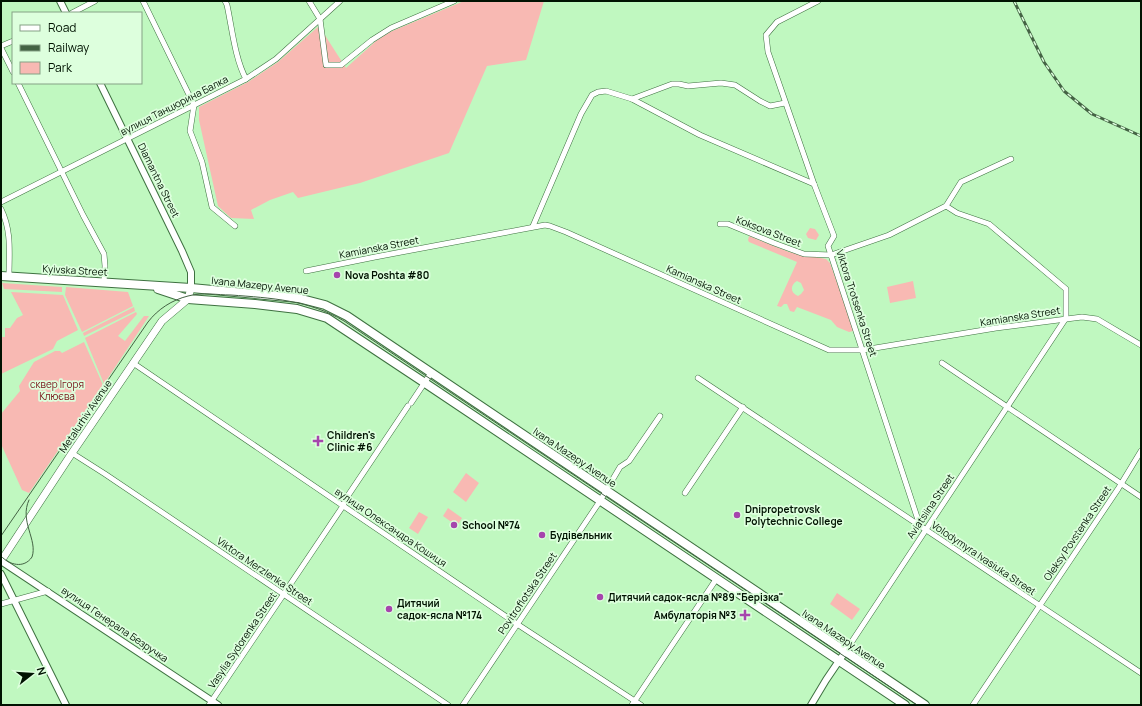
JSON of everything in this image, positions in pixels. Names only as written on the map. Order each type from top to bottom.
[{"type":"highway","name":"Kyivska Street","points":[[5,276],[191,288]]},
{"type":"highway","name":"Kyivska Street","points":[[148,285],[188,299]]},
{"type":"highway","name":"Ivana Mazepy Avenue","points":[[191,288],[298,298],[321,304],[347,316],[925,705]]},
{"type":"highway","name":"Ivana Mazepy Avenue","points":[[188,299],[255,304],[297,310],[326,318],[905,705]]},
{"type":"main road","points":[[188,299],[191,288]]},
{"type":"main road","name":"Metalurhiv Avenue","points":[[1,561],[72,453],[162,321],[188,299]]},
{"type":"street","points":[[60,1],[66,12]]},
{"type":"street","points":[[74,12],[95,1]]},
{"type":"street","points":[[144,1],[194,105],[190,130],[202,162],[212,207],[235,226]]},
{"type":"street","points":[[226,1],[235,45],[243,74],[246,79]]},
{"type":"street","points":[[309,1],[320,18],[326,65],[341,65],[372,40],[390,28],[454,1]]},
{"type":"street","name":"вулиця Танцюрина Балка","points":[[1,202],[246,79],[276,59],[340,1]]},
{"type":"street","name":"Viktora Trotsenka Street","points":[[818,1],[777,22],[766,36],[768,52],[814,184],[834,236],[828,246],[920,526]]},
{"type":"street","points":[[12,42],[1,47],[12,70]]},
{"type":"street","points":[[632,100],[672,84],[688,86],[721,83],[735,85],[770,106],[785,103]]},
{"type":"street","points":[[18,84],[104,254],[104,282]]},
{"type":"street","name":"Diamantna Street","points":[[100,84],[185,258],[191,272],[191,288]]},
{"type":"street","points":[[533,226],[579,118],[592,95],[598,92],[606,91],[632,100],[700,135],[814,184]]},
{"type":"street","points":[[1011,159],[961,182],[946,206],[957,213],[989,224],[1066,289],[1066,318]]},
{"type":"street","name":"Koksova Street","points":[[720,224],[728,224],[804,254],[831,255],[889,235],[946,206]]},
{"type":"street","points":[[1,209],[6,219],[9,234],[5,276]]},
{"type":"street","name":"Kamianska Street","points":[[306,271],[533,226],[545,225],[561,230],[829,350],[863,350],[1066,318],[1082,317],[1097,319],[1141,345]]},
{"type":"street","name":"Aviatsiina Street","points":[[811,705],[1066,318]]},
{"type":"street","name":"вулиця Олександра Кошиця","points":[[133,363],[633,703],[641,705]]},
{"type":"street","points":[[942,363],[1141,498]]},
{"type":"street","name":"Vasylia Sydorenka Street","points":[[211,703],[283,594],[344,506],[348,497],[431,373]]},
{"type":"street","name":"Volodymyra Ivasiuka Street","points":[[698,378],[1141,673]]},
{"type":"street","points":[[685,493],[743,407]]},
{"type":"street","name":"Povitroflotska Street","points":[[463,705],[600,501],[620,467],[629,461],[660,416]]},
{"type":"street","name":"Oleksy Povstenka Street","points":[[973,705],[1121,484],[1141,451]]},
{"type":"street","name":"Viktora Merzlenka Street","points":[[72,453],[448,705]]},
{"type":"street","name":"вулиця Генерала Безручка","points":[[1,561],[48,591],[211,703],[218,705]]},
{"type":"street","points":[[1,574],[66,705]]},
{"type":"street","points":[[633,703],[717,578]]},
{"type":"street","points":[[1,604],[48,591]]},
{"type":"green space","points":[[464,1],[544,1],[526,60],[487,66],[449,153],[360,183],[298,198],[293,192],[270,200],[251,210],[254,219],[231,218],[218,206],[199,120],[199,107],[248,82],[278,62],[319,26],[346,68],[376,41],[390,32]]},
{"type":"green space","points":[[810,228],[815,229],[819,235],[816,240],[808,238],[806,234]]},
{"type":"green space","points":[[749,236],[789,252],[826,259],[830,263],[854,329],[853,331],[849,332],[837,327],[831,320],[797,307],[794,312],[790,311],[787,304],[784,304],[781,307],[777,306],[797,262],[749,242]],"holes":[[[797,281],[801,283],[804,290],[798,296],[795,295],[792,291],[792,287]]]},
{"type":"green space","points":[[913,281],[916,298],[890,303],[887,287]]},
{"type":"green space","points":[[2,283],[62,287],[62,292],[4,289]]},
{"type":"green space","points":[[66,287],[128,292],[133,306],[82,332],[65,295]]},
{"type":"green space","name":"сквер Ігоря Клюєва","points":[[11,292],[63,295],[78,330],[57,341],[53,349],[1,374],[1,337],[5,337],[5,328],[10,328],[17,318],[23,315]]},
{"type":"green space","points":[[134,307],[135,311],[84,336],[83,333]]},
{"type":"green space","name":"сквер Ігоря Клюєва","points":[[136,312],[137,314],[118,336],[125,341],[144,316],[149,316],[104,384],[85,338]]},
{"type":"green space","name":"сквер Ігоря Клюєва","points":[[84,342],[103,385],[29,493],[22,490],[1,444],[1,414],[20,391],[19,386],[34,362],[55,351],[60,351],[62,353]]},
{"type":"green space","points":[[466,473],[479,483],[466,502],[453,492]]},
{"type":"green space","points":[[448,508],[462,518],[457,526],[443,516]]},
{"type":"green space","points":[[419,512],[428,517],[418,534],[409,528]]},
{"type":"green space","points":[[837,593],[860,609],[852,620],[830,604]]},
{"type":"tram line","points":[[1,536],[148,322],[161,309],[176,300],[199,294],[246,296],[289,301],[317,308],[344,321],[917,705]]},
{"type":"tram line","points":[[1,556],[8,562],[16,564],[25,563],[32,557],[33,544],[26,515],[29,500]]},
{"type":"railway","points":[[1014,1],[1044,62],[1064,91],[1092,114],[1141,136]]},
{"type":"place","name":"Nova Poshta #80","points":[[337,275]]},
{"type":"place","name":"Children's Clinic #6","points":[[318,441]]},
{"type":"place","name":"Dnipropetrovsk Polytechnic College","points":[[737,515]]},
{"type":"place","name":"School №74","points":[[454,525]]},
{"type":"place","name":"Будівельник","points":[[542,535]]},
{"type":"place","name":"Дитячий садок-ясла №89 \"Берізка\"","points":[[600,597]]},
{"type":"place","name":"Дитячий садок-ясла №174","points":[[389,609]]},
{"type":"place","name":"Амбулаторія №3","points":[[745,615]]}]
